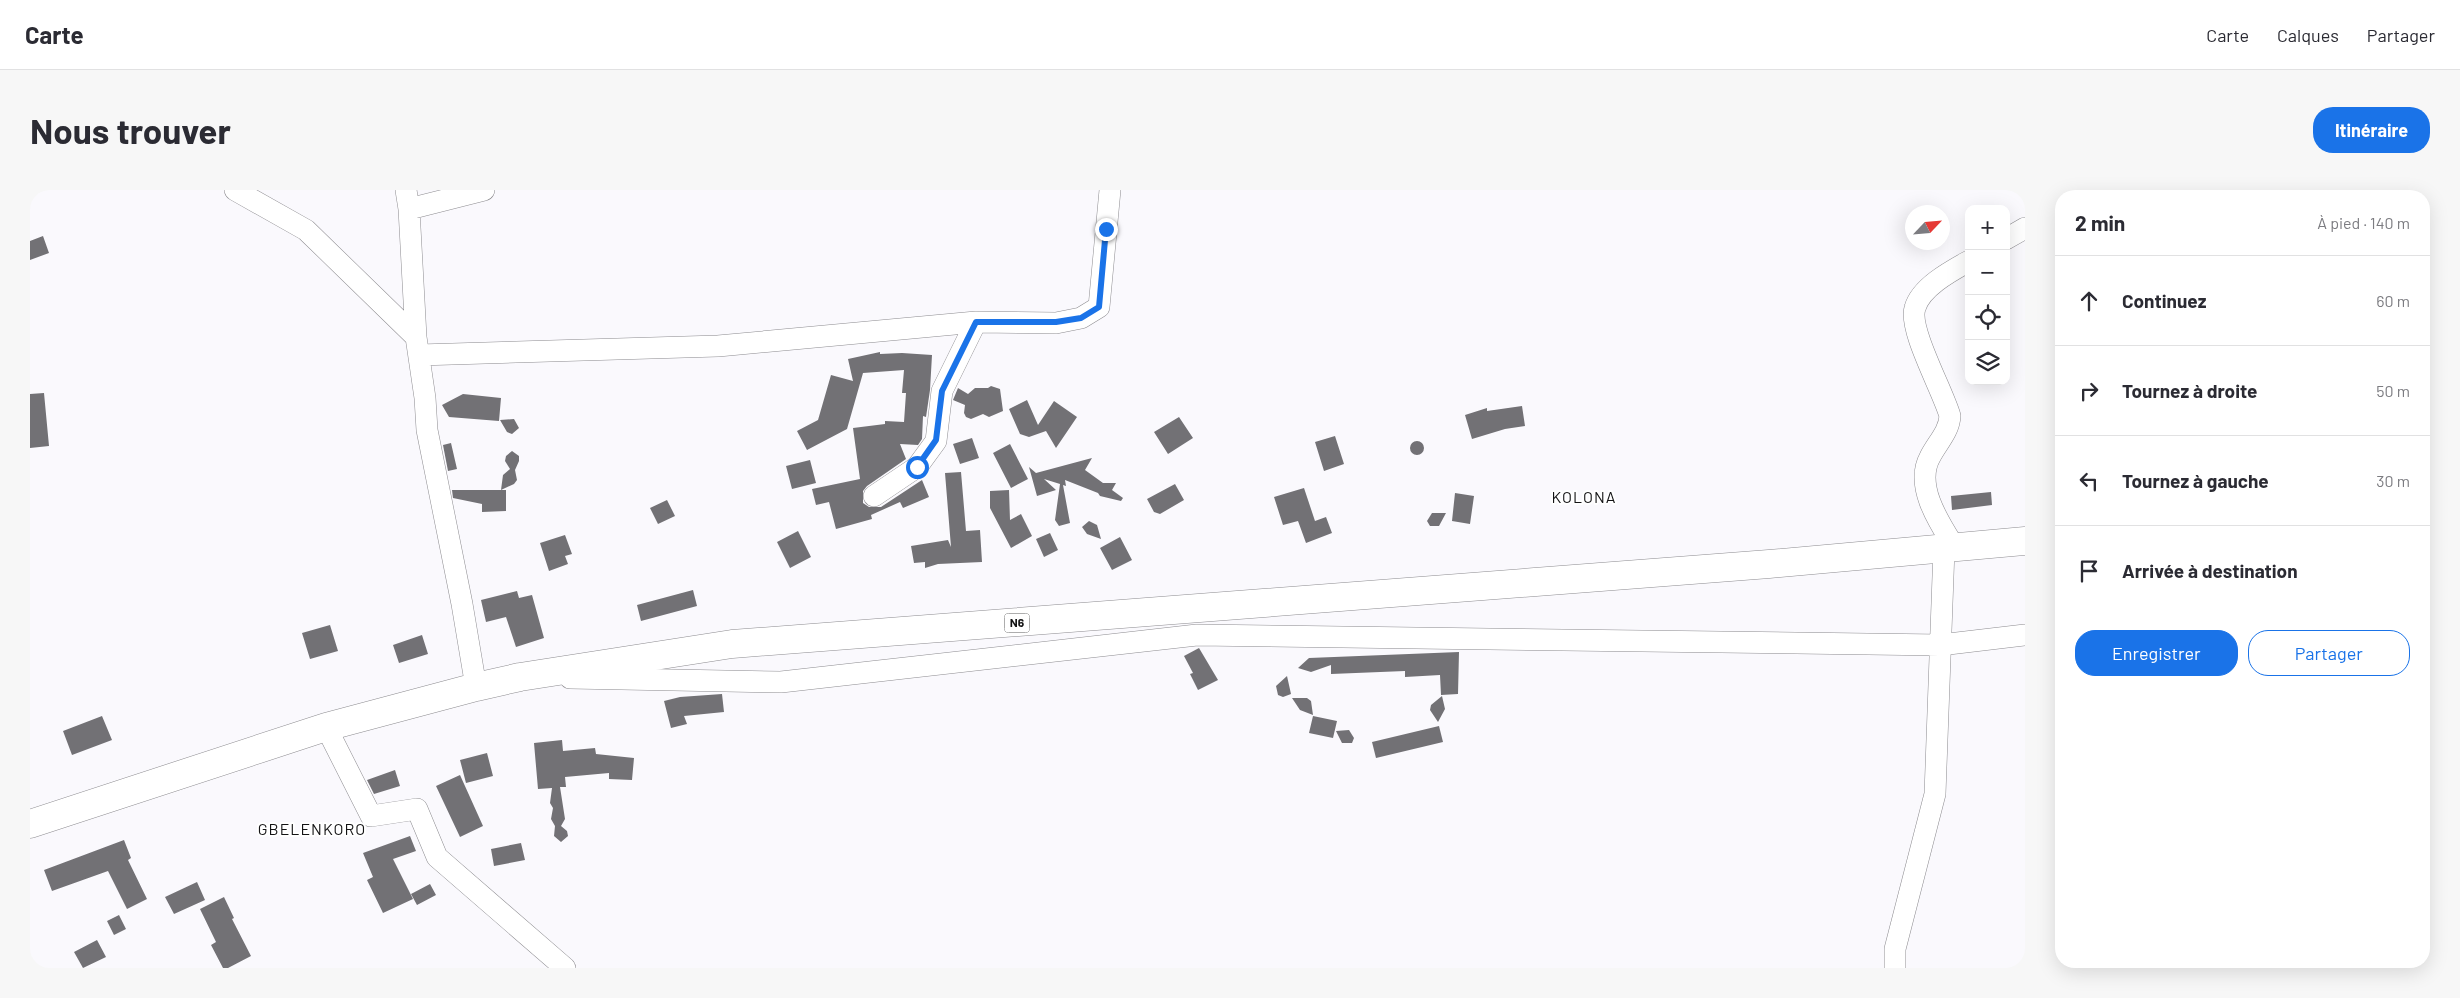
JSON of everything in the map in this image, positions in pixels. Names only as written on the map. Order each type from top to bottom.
[{"type":"highway","name":"N6","points":[[30,824],[326,727],[476,687],[520,677],[732,644],[2025,541]]},
{"type":"street","points":[[235,190],[306,230],[417,346],[718,346],[976,322],[1056,322],[1081,318],[1099,307],[1110,190]]},
{"type":"street","points":[[476,687],[462,604],[426,430],[417,346],[408,200],[484,190]]},
{"type":"street","points":[[2010,237],[2025,228]]},
{"type":"street","points":[[1895,968],[1895,949],[1935,794],[1940,645],[1950,548],[1925,488],[1925,468],[1950,426],[1950,416],[1917,333],[1914,314],[1915,306],[1924,292],[1965,264]]},
{"type":"street","points":[[874,496],[917,467],[936,440],[942,391],[976,322]]},
{"type":"street","points":[[520,677],[781,682],[1197,635],[1940,645],[2025,635]]},
{"type":"street","points":[[326,727],[371,816],[417,809],[437,856],[564,968]]},
{"type":"building","points":[[43,236],[49,253],[30,260],[30,241]]},
{"type":"building","points":[[880,352],[880,354],[932,355],[930,390],[926,417],[923,416],[922,439],[918,445],[900,444],[906,459],[867,486],[863,491],[863,503],[869,507],[881,507],[922,480],[929,497],[903,508],[900,502],[871,515],[872,519],[836,529],[829,502],[816,505],[812,489],[860,479],[853,428],[885,424],[885,421],[904,422],[906,393],[902,393],[904,370],[863,373],[847,429],[807,450],[797,431],[818,420],[831,375],[853,381],[848,359]]},
{"type":"building","points":[[991,386],[1000,389],[1003,411],[989,417],[983,414],[971,419],[966,417],[964,413],[965,405],[953,400],[958,388],[968,394],[975,388],[988,388]]},
{"type":"building","points":[[44,393],[49,446],[30,448],[30,394]]},
{"type":"building","points":[[463,394],[501,398],[499,421],[449,417],[442,405]]},
{"type":"building","points":[[1027,400],[1038,425],[1054,401],[1077,417],[1056,448],[1046,431],[1029,437],[1020,434],[1009,409]]},
{"type":"building","points":[[1522,406],[1525,426],[1505,429],[1472,439],[1465,415],[1487,408],[1487,411]]},
{"type":"building","points":[[1179,417],[1193,438],[1168,454],[1154,432]]},
{"type":"building","points":[[514,419],[519,428],[512,434],[507,432],[500,420]]},
{"type":"building","points":[[1335,436],[1344,464],[1324,471],[1315,442]]},
{"type":"building","points":[[972,438],[979,458],[960,464],[953,444]]},
{"type":"building","points":[[1414,441],[1420,441],[1424,448],[1420,455],[1414,455],[1410,451],[1410,445]]},
{"type":"building","points":[[451,443],[457,469],[448,471],[443,445]]},
{"type":"building","points":[[1010,444],[1028,479],[1011,488],[993,453]]},
{"type":"building","points":[[512,451],[519,456],[515,470],[517,480],[514,484],[501,490],[503,475],[510,469],[505,461],[506,456]]},
{"type":"building","points":[[1092,458],[1085,470],[1103,483],[1116,483],[1112,490],[1123,498],[1121,501],[1100,496],[1098,493],[1065,480],[1066,486],[1063,485],[1070,523],[1059,526],[1055,520],[1060,484],[1044,479],[1056,490],[1037,496],[1029,467],[1036,473]]},
{"type":"building","points":[[810,460],[816,483],[792,489],[786,466]]},
{"type":"building","points":[[961,472],[966,531],[980,530],[982,562],[938,564],[925,568],[925,562],[914,563],[911,546],[948,540],[951,547],[945,473]]},
{"type":"building","points":[[1175,484],[1184,500],[1160,514],[1154,512],[1147,499]]},
{"type":"building","points":[[1304,488],[1315,521],[1326,517],[1332,533],[1306,543],[1298,521],[1283,525],[1274,497]]},
{"type":"building","points":[[452,490],[506,490],[506,511],[482,512],[482,504],[453,498]]},
{"type":"building","points":[[1009,490],[1010,520],[1021,514],[1032,536],[1011,548],[990,508],[990,491]]},
{"type":"building","points":[[1991,492],[1992,505],[1952,510],[1951,496]]},
{"type":"building","points":[[1455,493],[1474,496],[1470,524],[1452,521]]},
{"type":"building","points":[[667,500],[675,516],[658,524],[650,508]]},
{"type":"building","points":[[1432,513],[1446,513],[1439,526],[1430,526],[1427,521]]},
{"type":"building","points":[[1089,521],[1097,525],[1101,539],[1087,534],[1082,527]]},
{"type":"building","points":[[798,531],[811,557],[790,568],[777,542]]},
{"type":"building","points":[[1050,533],[1058,550],[1044,557],[1036,539]]},
{"type":"building","points":[[565,535],[572,554],[565,556],[568,564],[549,571],[540,543]]},
{"type":"building","points":[[1120,537],[1132,560],[1112,570],[1100,548]]},
{"type":"building","points":[[693,590],[697,606],[641,621],[637,605]]},
{"type":"building","points":[[517,591],[519,598],[532,595],[544,638],[516,647],[506,617],[486,622],[481,600]]},
{"type":"building","points":[[330,625],[338,651],[310,659],[302,633]]},
{"type":"building","points":[[422,635],[428,654],[399,663],[393,645]]},
{"type":"building","points":[[1199,648],[1218,680],[1198,690],[1190,674],[1193,673],[1184,656]]},
{"type":"building","points":[[1459,652],[1458,694],[1441,695],[1440,675],[1405,677],[1405,671],[1331,674],[1331,665],[1311,672],[1298,668],[1309,658]]},
{"type":"building","points":[[1287,676],[1291,694],[1283,697],[1278,695],[1276,686]]},
{"type":"building","points":[[722,694],[724,712],[684,716],[687,724],[671,728],[664,701],[680,697]]},
{"type":"building","points":[[1442,696],[1445,709],[1438,722],[1430,710],[1431,705]]},
{"type":"building","points":[[1292,698],[1307,698],[1311,701],[1313,715],[1300,710]]},
{"type":"building","points":[[102,716],[112,740],[72,755],[63,731]]},
{"type":"building","points":[[1313,716],[1337,721],[1333,738],[1309,733]]},
{"type":"building","points":[[1439,726],[1443,742],[1376,758],[1372,742]]},
{"type":"building","points":[[1349,730],[1354,738],[1352,743],[1342,743],[1336,731]]},
{"type":"building","points":[[562,740],[563,751],[595,748],[596,754],[634,758],[632,780],[609,779],[609,773],[565,777],[566,787],[560,787],[565,819],[561,826],[567,831],[568,836],[561,842],[554,836],[555,826],[551,819],[553,808],[550,803],[552,788],[538,789],[534,743]]},
{"type":"building","points":[[487,753],[493,776],[466,783],[460,760]]},
{"type":"building","points":[[395,770],[400,786],[374,794],[367,780]]},
{"type":"building","points":[[460,775],[483,826],[460,837],[436,786]]},
{"type":"building","points":[[410,836],[416,851],[393,859],[413,899],[383,913],[367,880],[373,877],[363,853]]},
{"type":"building","points":[[124,840],[131,858],[128,860],[147,899],[127,909],[108,871],[52,891],[44,870]]},
{"type":"building","points":[[521,843],[525,860],[494,866],[491,849]]},
{"type":"building","points":[[197,882],[205,900],[174,914],[165,897]]},
{"type":"building","points":[[430,884],[436,895],[417,905],[411,894]]},
{"type":"building","points":[[224,897],[234,918],[232,919],[251,956],[228,968],[223,968],[211,945],[216,942],[200,909]]},
{"type":"building","points":[[119,915],[126,929],[114,935],[107,921]]},
{"type":"building","points":[[97,940],[106,957],[83,968],[74,952]]},
{"type":"district","name":"KOLONA","points":[[1584,497]]},
{"type":"district","name":"GBELENKORO","points":[[312,829]]},
{"type":"route","points":[[917,467],[936,440],[942,391],[976,322],[1056,322],[1081,318],[1099,307],[1106,229]]}]
